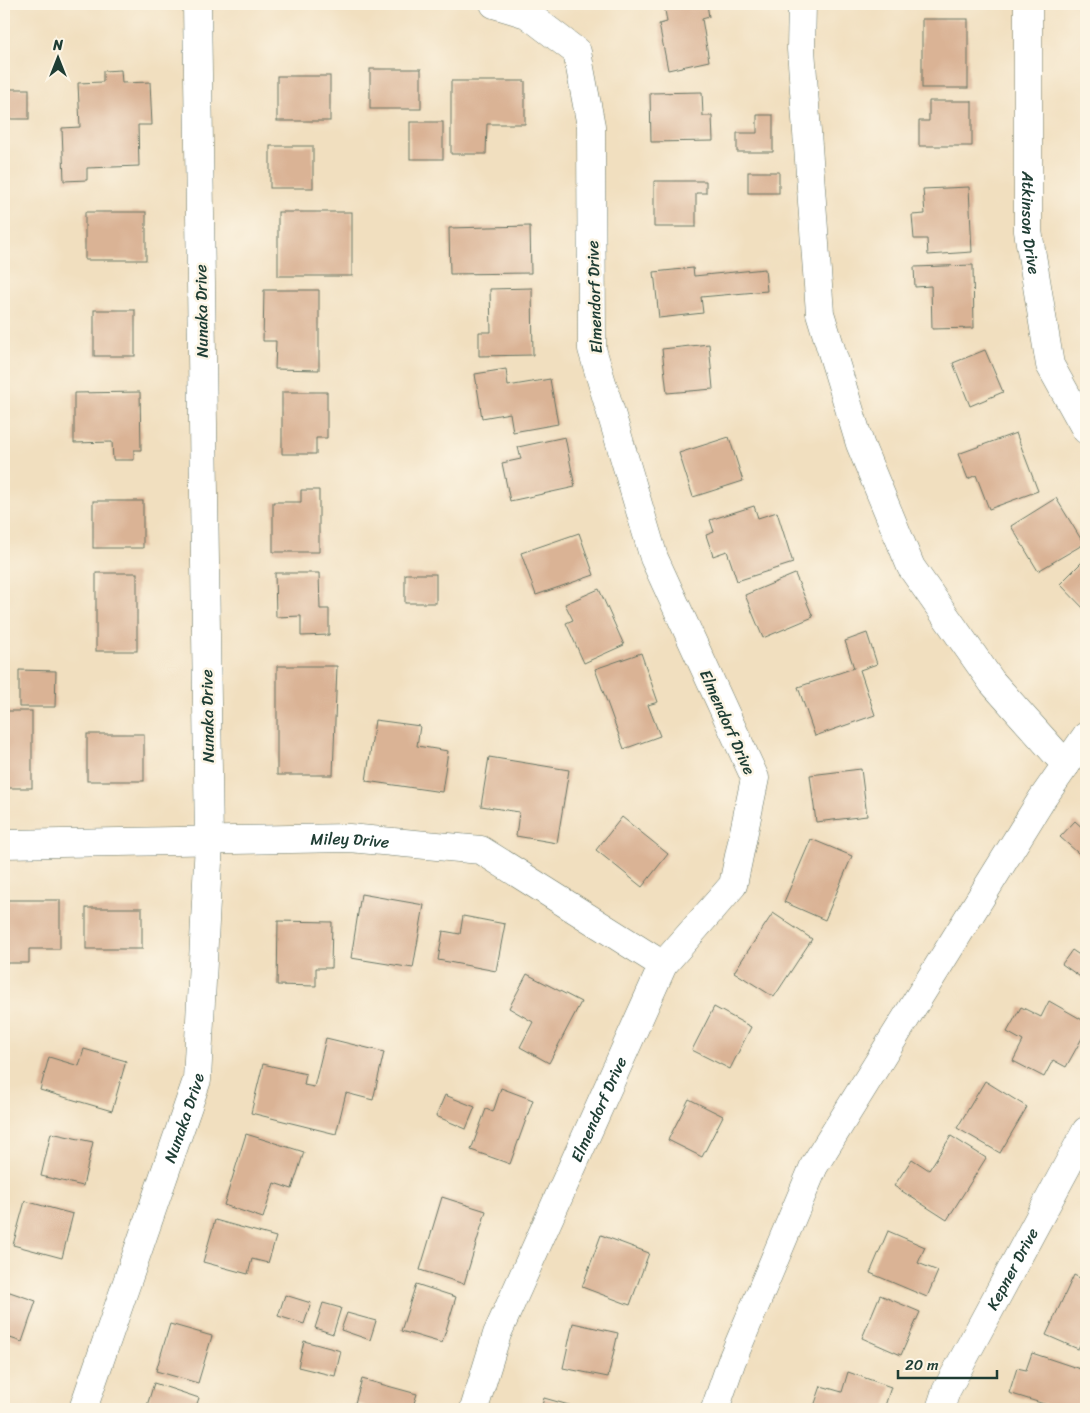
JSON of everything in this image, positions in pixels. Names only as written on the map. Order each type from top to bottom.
[{"type":"street","name":"Nunaka Drive","points":[[83,1409],[112,1330],[197,1080],[209,842],[197,4]]},
{"type":"street","name":"Elmendorf Drive","points":[[474,1409],[496,1334],[663,964],[733,886],[755,778],[654,558],[592,348],[590,126],[577,52],[527,14],[494,4]]},
{"type":"street","points":[[802,4],[801,49],[820,313],[860,444],[911,567],[992,682],[1066,765]]},
{"type":"street","name":"Atkinson Drive","points":[[1028,4],[1028,231],[1050,365],[1086,430]]},
{"type":"street","points":[[715,1409],[732,1360],[814,1166],[1042,799],[1086,736]]},
{"type":"street","name":"Miley Drive","points":[[4,844],[209,842],[349,838],[481,850],[663,964]]},
{"type":"street","name":"Kepner Drive","points":[[940,1409],[946,1391],[1086,1131]]},
{"type":"building","points":[[664,4],[707,4],[709,17],[702,19],[709,61],[668,70],[659,24],[667,22]]},
{"type":"building","points":[[980,4],[980,6],[938,5]]},
{"type":"building","points":[[922,19],[968,19],[968,88],[922,88]]},
{"type":"building","points":[[370,69],[421,69],[421,109],[370,109]]},
{"type":"building","points":[[121,70],[122,83],[150,82],[152,125],[138,125],[139,166],[87,168],[87,180],[64,181],[62,128],[80,127],[78,83],[103,82],[103,71]]},
{"type":"building","points":[[277,76],[330,76],[330,121],[277,121]]},
{"type":"building","points":[[451,81],[525,81],[525,124],[487,124],[486,154],[451,154]]},
{"type":"building","points":[[4,89],[29,89],[29,119],[4,119]]},
{"type":"building","points":[[702,92],[703,116],[712,116],[713,141],[651,142],[650,93]]},
{"type":"building","points":[[929,101],[972,101],[972,146],[919,146],[919,121],[929,121]]},
{"type":"building","points":[[757,115],[773,115],[773,152],[737,152],[737,133],[757,133]]},
{"type":"building","points":[[410,122],[443,122],[443,159],[410,159]]},
{"type":"building","points":[[270,146],[313,146],[313,188],[270,188]]},
{"type":"building","points":[[748,172],[779,172],[779,193],[748,193]]},
{"type":"building","points":[[654,181],[706,181],[706,193],[696,193],[696,227],[654,227]]},
{"type":"building","points":[[969,187],[972,252],[928,255],[927,239],[914,239],[912,215],[925,214],[923,189]]},
{"type":"building","points":[[85,212],[146,212],[146,260],[85,260]]},
{"type":"building","points":[[278,212],[352,212],[352,276],[278,276]]},
{"type":"building","points":[[530,226],[531,273],[450,274],[449,228]]},
{"type":"building","points":[[973,265],[974,328],[932,329],[931,286],[915,287],[914,267]]},
{"type":"building","points":[[693,268],[694,276],[765,269],[767,291],[701,297],[703,313],[659,318],[654,272]]},
{"type":"building","points":[[532,288],[533,355],[479,356],[479,332],[491,332],[490,289]]},
{"type":"building","points":[[264,290],[319,290],[319,370],[275,369],[276,341],[263,341]]},
{"type":"building","points":[[94,310],[135,310],[135,356],[94,356]]},
{"type":"building","points":[[709,344],[713,389],[667,393],[662,349]]},
{"type":"building","points":[[985,350],[1003,392],[970,406],[953,363]]},
{"type":"building","points":[[506,369],[508,386],[550,379],[558,424],[513,432],[510,413],[482,418],[475,374]]},
{"type":"building","points":[[140,392],[141,450],[134,450],[134,460],[113,460],[112,442],[74,443],[74,393]]},
{"type":"building","points":[[282,392],[327,392],[327,438],[316,438],[316,454],[282,454]]},
{"type":"building","points":[[1016,433],[1038,491],[989,509],[976,475],[968,479],[958,454]]},
{"type":"building","points":[[565,437],[575,487],[510,501],[502,463],[521,459],[518,447]]},
{"type":"building","points":[[729,437],[743,481],[693,497],[679,453]]},
{"type":"building","points":[[301,490],[319,490],[319,552],[273,552],[273,502],[301,502]]},
{"type":"building","points":[[1056,498],[1084,544],[1038,571],[1011,526]]},
{"type":"building","points":[[93,501],[143,501],[143,548],[93,548]]},
{"type":"building","points":[[754,506],[758,518],[777,512],[793,563],[737,581],[727,551],[713,556],[706,535],[714,532],[710,520]]},
{"type":"building","points":[[579,533],[594,575],[536,595],[521,553]]},
{"type":"building","points":[[1086,558],[1086,611],[1060,584]]},
{"type":"building","points":[[96,573],[137,573],[137,651],[96,651]]},
{"type":"building","points":[[275,573],[319,573],[320,609],[329,609],[329,635],[301,636],[301,616],[276,617]]},
{"type":"building","points":[[405,574],[436,574],[436,603],[405,603]]},
{"type":"building","points":[[795,574],[813,617],[763,638],[745,595]]},
{"type":"building","points":[[599,589],[624,645],[584,663],[566,623],[573,620],[565,604]]},
{"type":"building","points":[[867,633],[877,664],[860,670],[875,715],[815,736],[798,687],[854,668],[845,641]]},
{"type":"building","points":[[641,653],[658,702],[648,705],[660,736],[624,749],[595,669]]},
{"type":"building","points":[[277,666],[337,666],[333,775],[277,775]]},
{"type":"building","points":[[19,670],[56,671],[55,707],[19,707]]},
{"type":"building","points":[[4,711],[32,711],[32,788],[4,788]]},
{"type":"building","points":[[375,720],[420,726],[417,746],[448,751],[442,792],[366,781]]},
{"type":"building","points":[[87,734],[144,734],[144,781],[87,781]]},
{"type":"building","points":[[489,757],[569,770],[557,843],[516,836],[519,812],[481,806]]},
{"type":"building","points":[[861,769],[867,816],[816,822],[810,775]]},
{"type":"building","points":[[622,817],[668,854],[642,887],[596,850]]},
{"type":"building","points":[[1075,821],[1086,831],[1086,860],[1060,837]]},
{"type":"building","points":[[811,839],[852,856],[825,920],[784,902]]},
{"type":"building","points":[[361,894],[424,905],[413,968],[351,958]]},
{"type":"building","points":[[4,900],[60,900],[60,949],[29,949],[29,963],[4,963]]},
{"type":"building","points":[[86,908],[142,908],[142,949],[86,949]]},
{"type":"building","points":[[773,913],[812,939],[774,997],[734,972]]},
{"type":"building","points":[[463,916],[505,924],[496,971],[438,960],[443,931],[460,934]]},
{"type":"building","points":[[278,921],[332,922],[331,968],[316,968],[316,986],[277,985]]},
{"type":"building","points":[[1086,949],[1086,981],[1062,964],[1072,950],[1081,956]]},
{"type":"building","points":[[527,974],[581,1002],[549,1063],[520,1047],[533,1022],[509,1008]]},
{"type":"building","points":[[1049,1001],[1086,1022],[1086,1031],[1066,1067],[1053,1060],[1044,1077],[1013,1061],[1023,1041],[1007,1032],[1021,1007],[1041,1017]]},
{"type":"building","points":[[714,1007],[751,1027],[730,1069],[692,1050]]},
{"type":"building","points":[[326,1038],[384,1052],[373,1100],[346,1093],[336,1134],[251,1113],[263,1064],[306,1074],[304,1085],[314,1087]]},
{"type":"building","points":[[84,1049],[126,1061],[112,1111],[40,1090],[49,1057],[79,1066]]},
{"type":"building","points":[[985,1081],[1027,1107],[1000,1153],[957,1128]]},
{"type":"building","points":[[501,1088],[533,1100],[510,1164],[471,1150],[486,1109],[493,1112]]},
{"type":"building","points":[[445,1095],[475,1107],[466,1129],[436,1116]]},
{"type":"building","points":[[689,1099],[723,1116],[702,1157],[668,1140]]},
{"type":"building","points":[[51,1133],[93,1142],[83,1186],[41,1176]]},
{"type":"building","points":[[246,1134],[304,1152],[292,1189],[274,1183],[263,1218],[224,1205]]},
{"type":"building","points":[[951,1136],[986,1158],[947,1220],[894,1186],[912,1159],[929,1170]]},
{"type":"building","points":[[442,1197],[486,1211],[464,1284],[420,1270]]},
{"type":"building","points":[[25,1201],[73,1214],[62,1258],[13,1245]]},
{"type":"building","points":[[215,1220],[276,1237],[268,1263],[252,1259],[248,1274],[203,1262]]},
{"type":"building","points":[[888,1231],[925,1247],[918,1263],[938,1271],[927,1297],[870,1273]]},
{"type":"building","points":[[601,1235],[649,1253],[630,1305],[582,1287]]},
{"type":"building","points":[[1074,1275],[1086,1281],[1086,1331],[1078,1349],[1046,1335]]},
{"type":"building","points":[[416,1284],[456,1297],[442,1343],[401,1331]]},
{"type":"building","points":[[4,1290],[36,1301],[22,1342],[4,1336]]},
{"type":"building","points":[[285,1295],[311,1303],[304,1324],[278,1316]]},
{"type":"building","points":[[880,1295],[920,1312],[901,1355],[862,1338]]},
{"type":"building","points":[[323,1303],[341,1308],[333,1334],[315,1328]]},
{"type":"building","points":[[347,1313],[376,1321],[370,1340],[341,1330]]},
{"type":"building","points":[[573,1323],[618,1333],[608,1377],[563,1368]]},
{"type":"building","points":[[170,1324],[212,1336],[198,1383],[156,1371]]},
{"type":"building","points":[[304,1341],[341,1351],[335,1376],[298,1367]]},
{"type":"building","points":[[1032,1353],[1086,1371],[1086,1409],[1060,1409],[1009,1393],[1017,1368],[1026,1370]]},
{"type":"building","points":[[848,1372],[891,1387],[884,1409],[813,1409],[821,1386],[842,1392]]},
{"type":"building","points":[[362,1379],[417,1394],[412,1409],[365,1409],[366,1406],[355,1403]]},
{"type":"building","points":[[154,1383],[199,1398],[195,1409],[146,1409]]},
{"type":"building","points":[[544,1398],[583,1409],[541,1409]]}]
